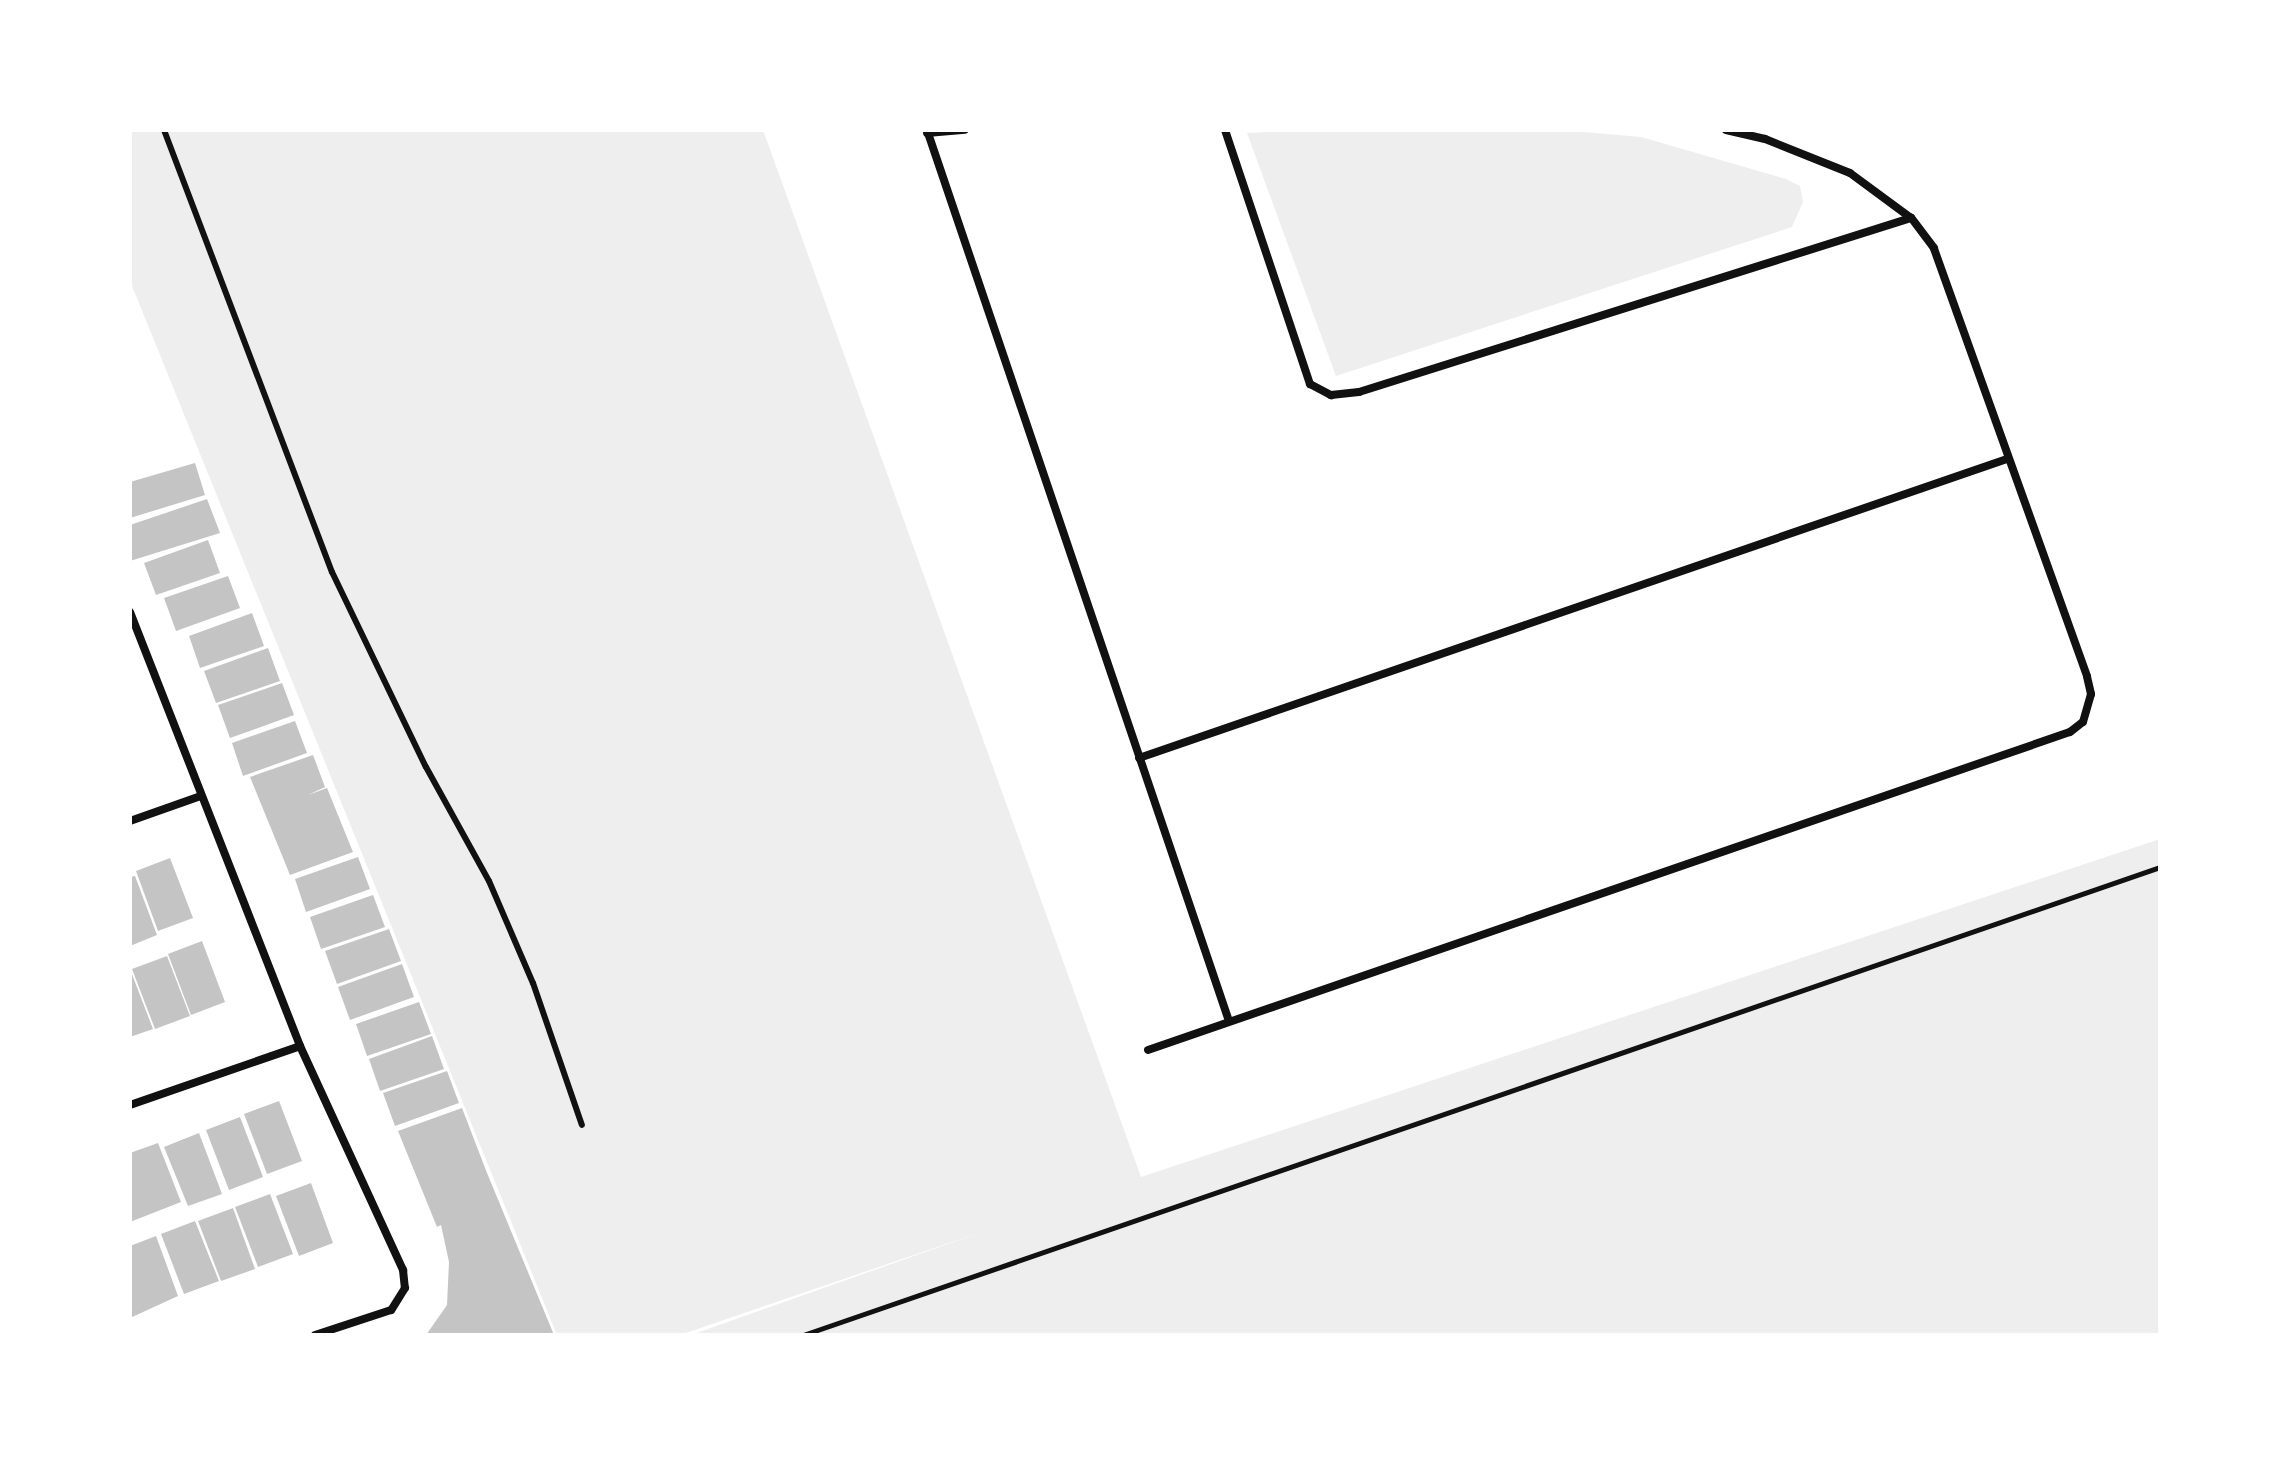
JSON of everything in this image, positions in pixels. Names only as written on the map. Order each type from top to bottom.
[{"type":"street","points":[[965,130],[927,131],[1229,1021]]},
{"type":"street","points":[[1225,130],[1310,384],[1331,395],[1359,392],[1911,218]]},
{"type":"street","points":[[1148,1050],[2070,732],[2090,710],[2091,694],[1934,248],[1911,218],[1850,173],[1765,139],[1726,130]]},
{"type":"street","points":[[1139,758],[2007,459]]},
{"type":"street","points":[[130,612],[300,1046],[394,1244],[405,1288],[391,1310],[315,1335]]},
{"type":"street","points":[[130,821],[201,796]]},
{"type":"street","points":[[130,1105],[300,1046]]},
{"type":"lane","points":[[164,130],[332,572],[426,767],[489,881],[533,983],[582,1125]]},
{"type":"path","points":[[803,1335],[2160,867]]},
{"type":"shaded area","points":[[130,130],[763,130],[1141,1177],[2160,839],[2160,1335],[691,1335],[990,1229],[680,1335],[557,1335],[130,281]]},
{"type":"shaded area","points":[[1306,130],[1561,130],[1641,137],[1786,179],[1800,186],[1803,202],[1792,227],[1336,376],[1247,133]]},
{"type":"building","points":[[195,463],[205,495],[130,518],[130,482]]},
{"type":"building","points":[[207,499],[220,533],[130,561],[130,525]]},
{"type":"building","points":[[208,540],[220,573],[156,595],[144,563]]},
{"type":"building","points":[[228,576],[240,608],[176,631],[164,598]]},
{"type":"building","points":[[252,613],[264,646],[200,668],[189,636]]},
{"type":"building","points":[[268,648],[280,681],[216,703],[204,671]]},
{"type":"building","points":[[282,683],[294,715],[230,738],[218,705]]},
{"type":"building","points":[[295,721],[307,753],[243,776],[232,743]]},
{"type":"building","points":[[313,755],[325,787],[308,795],[327,788],[353,852],[290,875],[250,777]]},
{"type":"building","points":[[358,857],[370,889],[306,912],[295,879]]},
{"type":"building","points":[[170,858],[193,918],[158,931],[136,871]]},
{"type":"building","points":[[135,876],[157,935],[130,946],[130,877]]},
{"type":"building","points":[[373,895],[385,927],[321,949],[310,917]]},
{"type":"building","points":[[389,929],[401,961],[337,984],[325,951]]},
{"type":"building","points":[[202,941],[225,1002],[191,1015],[168,954]]},
{"type":"building","points":[[167,956],[190,1016],[155,1029],[132,969]]},
{"type":"building","points":[[402,964],[414,997],[350,1020],[338,987]]},
{"type":"building","points":[[130,969],[153,1029],[130,1037]]},
{"type":"building","points":[[419,1002],[431,1034],[367,1056],[356,1024]]},
{"type":"building","points":[[432,1036],[444,1069],[380,1091],[369,1059]]},
{"type":"building","points":[[447,1071],[459,1103],[395,1126],[383,1093]]},
{"type":"building","points":[[279,1101],[302,1161],[267,1174],[244,1114]]},
{"type":"building","points":[[462,1108],[554,1335],[426,1335],[447,1305],[449,1262],[441,1225],[437,1227],[398,1131]]},
{"type":"building","points":[[240,1117],[263,1177],[229,1190],[206,1130]]},
{"type":"building","points":[[199,1133],[222,1194],[188,1206],[164,1147]]},
{"type":"building","points":[[158,1143],[181,1202],[130,1222],[130,1153]]},
{"type":"building","points":[[311,1183],[333,1243],[299,1256],[276,1196]]},
{"type":"building","points":[[270,1194],[293,1254],[258,1267],[235,1207]]},
{"type":"building","points":[[233,1208],[255,1269],[221,1281],[198,1221]]},
{"type":"building","points":[[195,1221],[219,1281],[184,1294],[161,1234]]},
{"type":"building","points":[[156,1236],[178,1296],[130,1318],[130,1246]]}]
